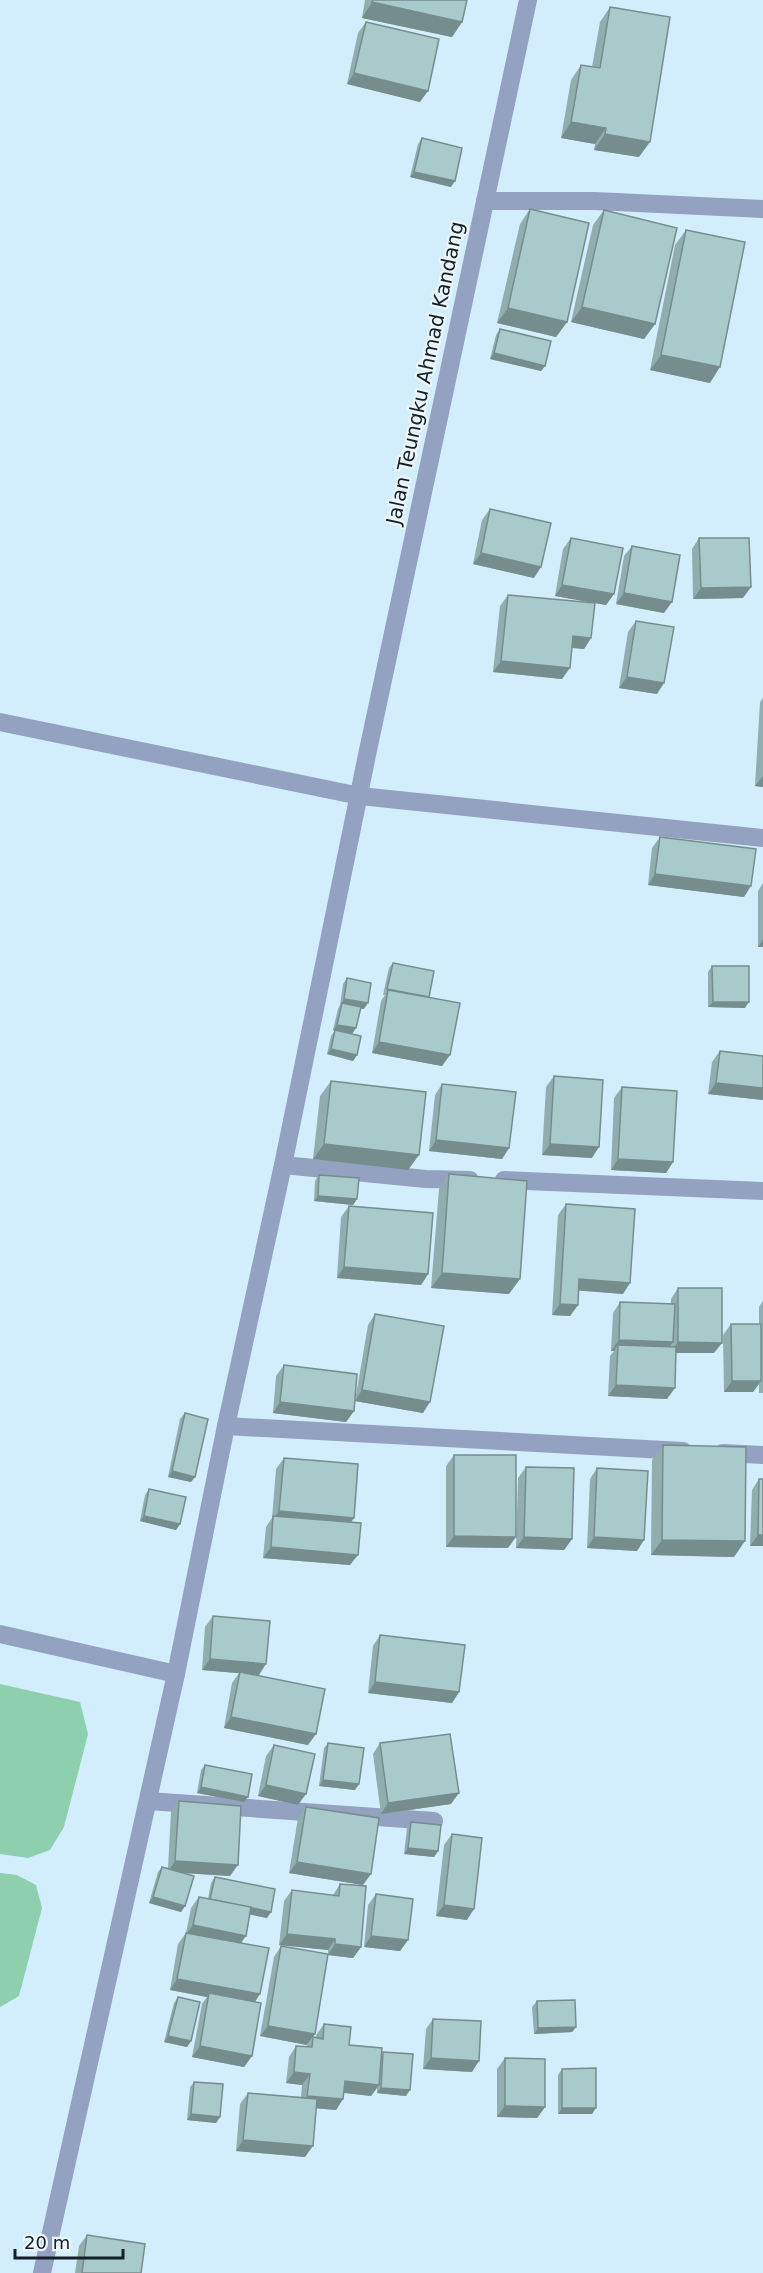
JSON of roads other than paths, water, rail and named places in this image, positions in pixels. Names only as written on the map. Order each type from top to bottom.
[{"type":"street","name":"Jalan Teungku Ahmad Kandang","points":[[42,2273],[176,1674],[226,1426],[284,1165],[366,761],[528,0]]},
{"type":"street","points":[[485,201],[595,201],[763,209]]},
{"type":"street","points":[[0,722],[360,796],[763,838]]},
{"type":"street","points":[[284,1165],[426,1179],[763,1191]]},
{"type":"street","points":[[226,1426],[763,1455]]},
{"type":"street","points":[[0,1634],[176,1674]]},
{"type":"street","points":[[148,1802],[434,1821]]}]
